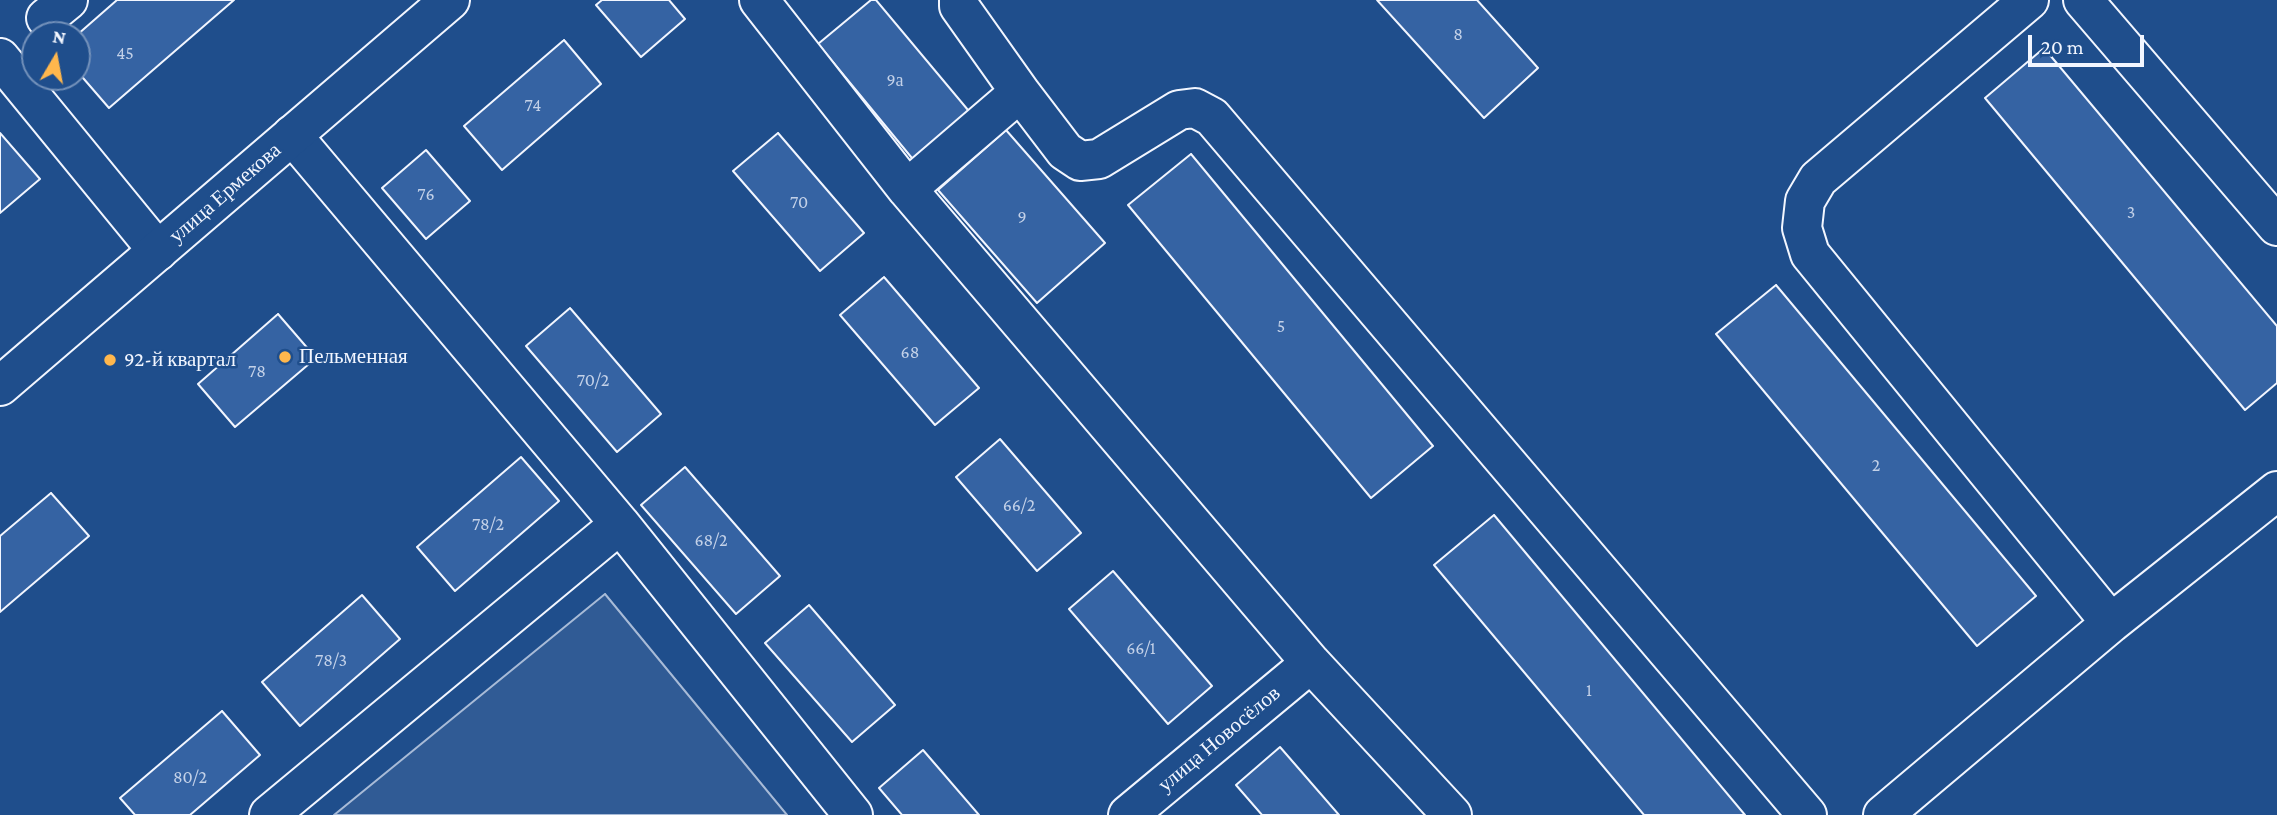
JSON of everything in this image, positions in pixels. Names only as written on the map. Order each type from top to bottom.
[{"type":"street","name":"улица Ермекова","points":[[0,386],[450,0]]},
{"type":"street","points":[[759,0],[907,188],[1311,663],[1452,815]]},
{"type":"street","points":[[959,0],[959,6],[1020,92],[1065,151],[1080,161],[1099,159],[1179,110],[1195,108],[1212,117],[1807,815]]},
{"type":"street","points":[[2029,0],[1818,179],[1805,201],[1802,228],[1810,254],[2111,623]]},
{"type":"street","points":[[2083,0],[2277,226]]},
{"type":"street","points":[[0,58],[158,251]]},
{"type":"street","points":[[907,188],[1020,92]]},
{"type":"street","points":[[292,135],[620,524],[853,815]]},
{"type":"street","points":[[1883,815],[2111,623],[2277,491]]},
{"type":"street","points":[[269,815],[620,524]]},
{"type":"street","name":"улица Новосёлов","points":[[1128,815],[1311,663]]},
{"type":"shaded area","points":[[605,594],[787,815],[334,815]]},
{"type":"building","points":[[117,0],[234,0],[109,108],[91,87],[91,23]]},
{"type":"building","points":[[602,0],[669,0],[685,19],[641,57],[596,5]]},
{"type":"building","points":[[871,0],[876,0],[973,116],[916,163],[818,44]]},
{"type":"building","points":[[1377,0],[1477,0],[1538,68],[1484,118]]},
{"type":"building","points":[[564,40],[601,84],[502,170],[464,126]]},
{"type":"building","points":[[2044,48],[2277,326],[2277,383],[2245,410],[1985,98]]},
{"type":"building","points":[[1006,130],[1105,243],[1037,303],[938,190]]},
{"type":"building","points":[[0,133],[40,179],[0,213]]},
{"type":"building","points":[[778,133],[864,233],[820,271],[733,171]]},
{"type":"building","points":[[426,150],[470,201],[426,239],[382,188]]},
{"type":"building","points":[[1191,154],[1433,446],[1371,498],[1128,205]]},
{"type":"building","points":[[884,277],[979,388],[935,425],[840,315]]},
{"type":"building","points":[[1776,285],[2036,596],[1977,646],[1716,334]]},
{"type":"building","points":[[570,308],[661,414],[617,452],[526,346]]},
{"type":"building","points":[[278,314],[316,358],[235,427],[198,384]]},
{"type":"building","points":[[1000,439],[1081,533],[1037,571],[956,477]]},
{"type":"building","points":[[521,457],[559,501],[455,591],[417,547]]},
{"type":"building","points":[[685,467],[780,576],[736,614],[641,505]]},
{"type":"building","points":[[51,493],[89,536],[0,612],[0,536]]},
{"type":"building","points":[[1494,515],[1745,815],[1644,815],[1434,565]]},
{"type":"building","points":[[1113,571],[1212,686],[1168,724],[1069,609]]},
{"type":"building","points":[[362,595],[400,639],[300,726],[262,682]]},
{"type":"building","points":[[809,605],[895,705],[852,742],[765,643]]},
{"type":"building","points":[[222,711],[260,755],[190,815],[135,815],[120,798]]},
{"type":"building","points":[[1280,747],[1339,815],[1262,815],[1236,785]]},
{"type":"building","points":[[923,750],[979,815],[902,815],[879,788]]},
{"type":"place","name":"Пельменная","points":[[285,357]]},
{"type":"place","name":"92-й квартал","points":[[110,360]]}]
